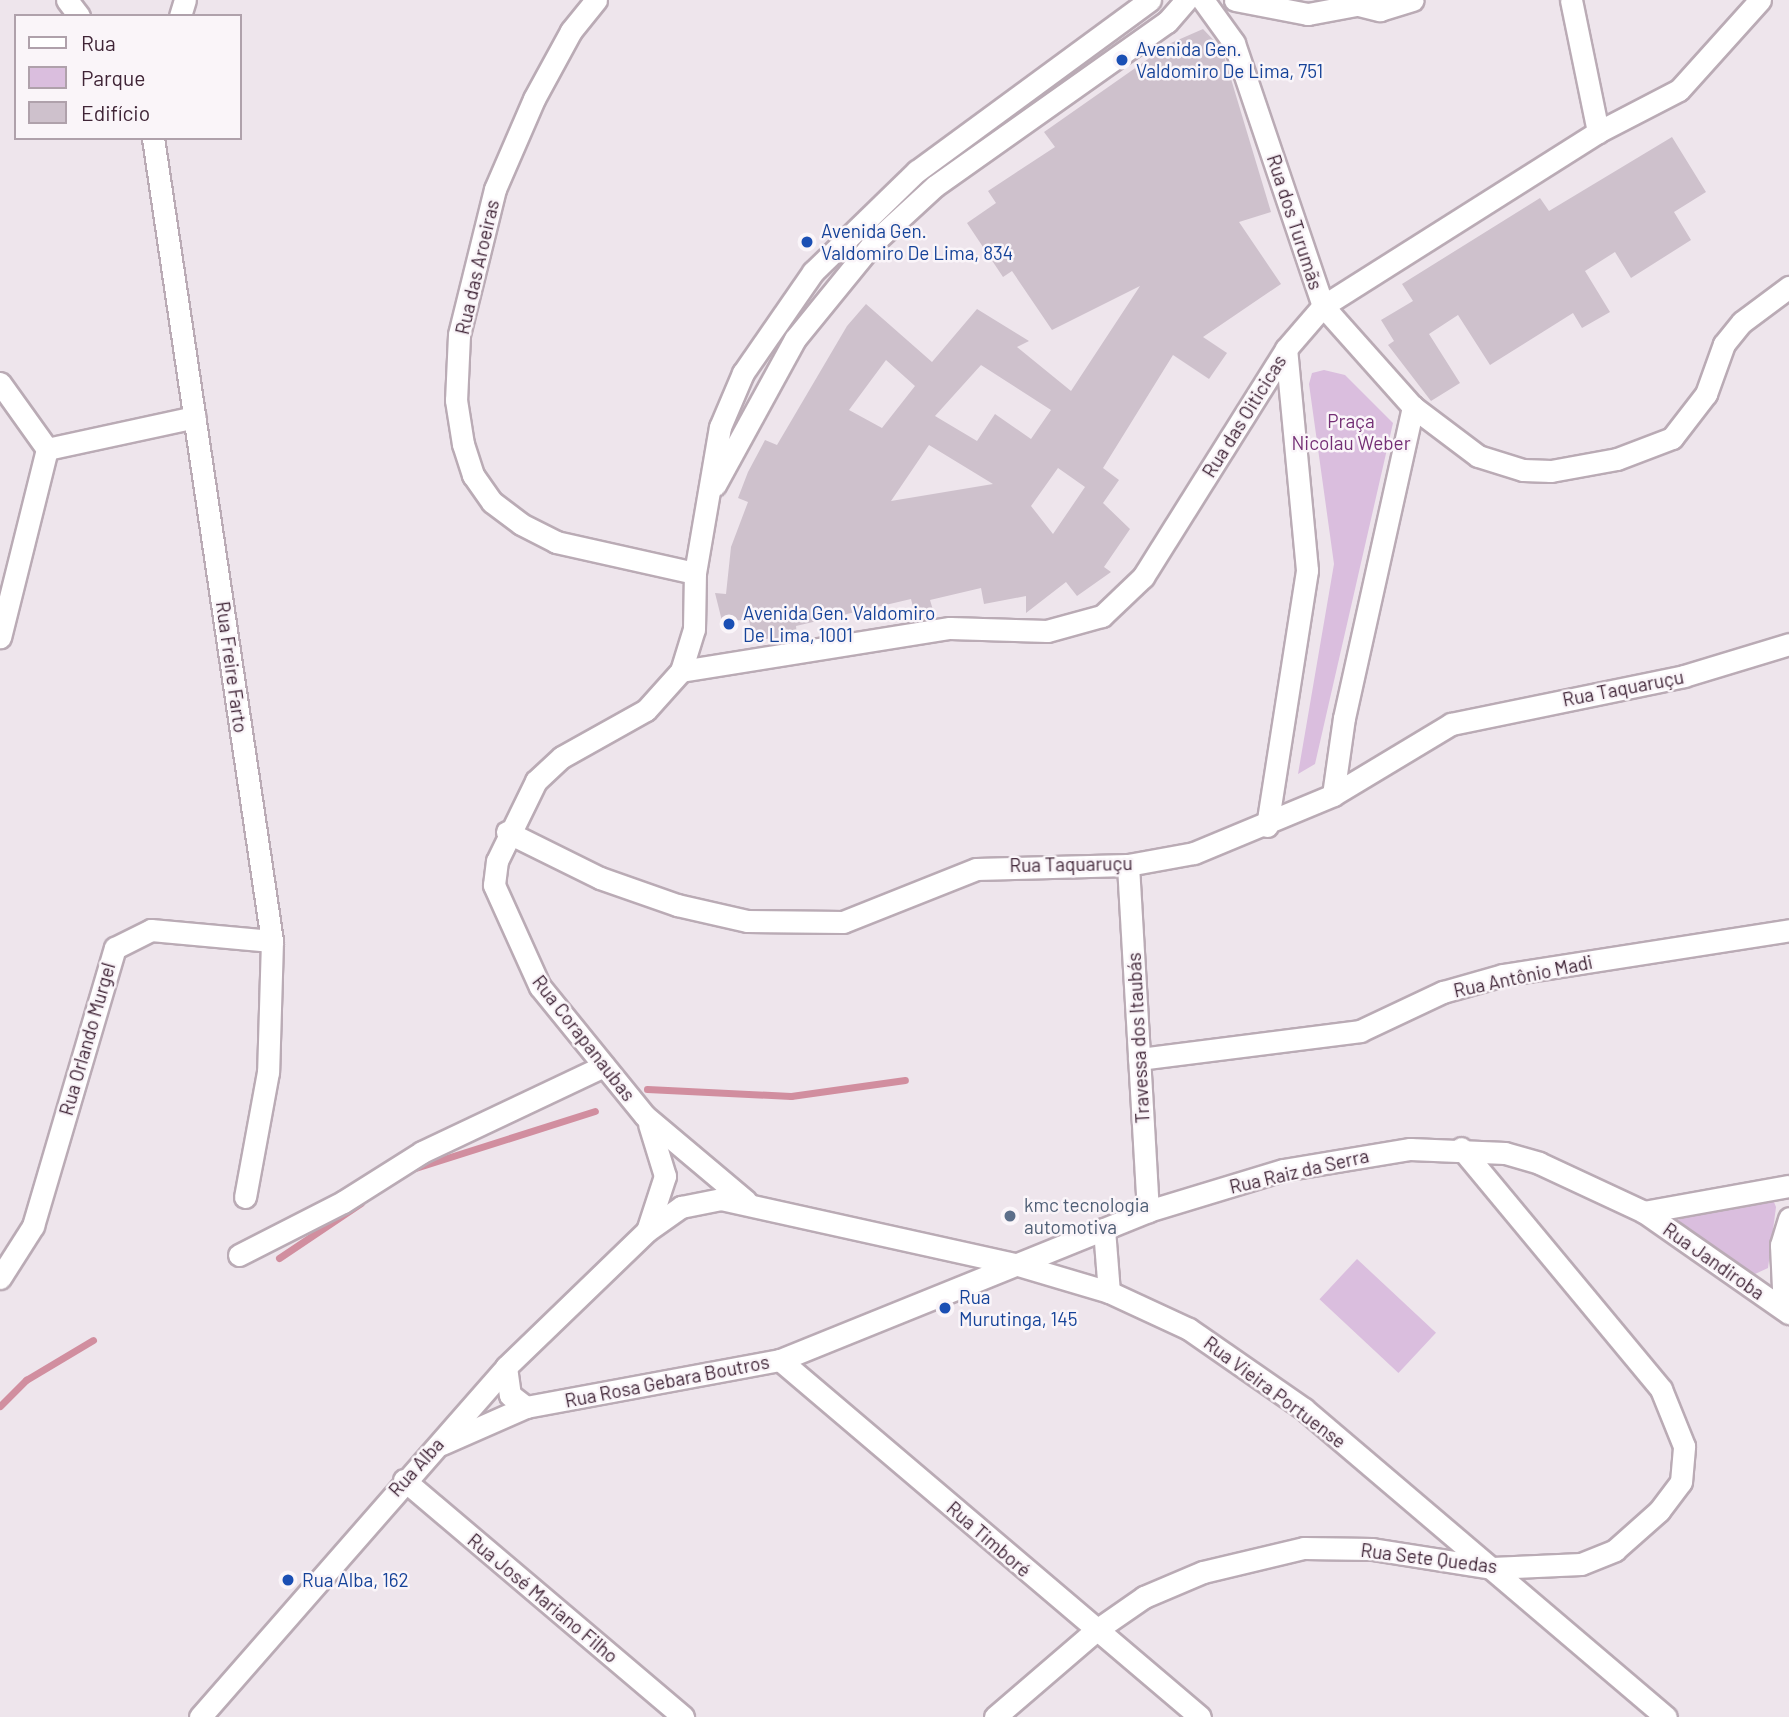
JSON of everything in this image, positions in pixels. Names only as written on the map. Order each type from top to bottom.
[{"type":"street","name":"Rua das Aroeiras","points":[[596,0],[571,31],[534,99],[495,189],[459,335],[456,400],[463,444],[473,475],[492,502],[521,524],[556,542],[695,573]]},
{"type":"street","points":[[681,671],[695,629],[695,573],[720,427],[743,373],[813,272],[917,171],[1150,0]]},
{"type":"street","points":[[707,498],[795,339],[873,243],[935,186],[1167,22],[1186,0]]},
{"type":"street","name":"Rua dos Turumãs","points":[[1203,0],[1234,43],[1323,306],[1413,407],[1478,456],[1522,470],[1581,467],[1648,450],[1672,438],[1690,419],[1724,344],[1742,321],[1789,287]]},
{"type":"street","points":[[1235,0],[1308,14],[1347,3],[1380,10],[1412,0]]},
{"type":"street","points":[[1571,0],[1598,132]]},
{"type":"street","name":"Rua das Oiticicas","points":[[681,671],[950,628],[1066,628],[1102,616],[1123,601],[1143,577],[1286,349],[1323,306],[1598,132],[1679,90],[1760,0]]},
{"type":"street","name":"Rua Freire Farto","points":[[153,140],[272,941],[268,1072],[246,1197]]},
{"type":"street","points":[[1267,826],[1307,570],[1286,349]]},
{"type":"street","points":[[0,383],[47,449],[0,637]]},
{"type":"street","points":[[1332,795],[1343,718],[1413,407]]},
{"type":"street","points":[[47,449],[195,417]]},
{"type":"street","name":"Rua Taquaruçu","points":[[507,832],[600,878],[677,905],[797,925],[843,922],[994,866],[1128,864],[1194,853],[1267,826],[1332,795],[1451,724],[1684,676],[1789,644]]},
{"type":"street","name":"Rua Corapanaubas","points":[[681,671],[646,710],[562,757],[536,781],[507,832],[494,885],[520,950],[540,987],[645,1116],[748,1202]]},
{"type":"street","name":"Travessa dos Itaubás","points":[[1128,864],[1148,1211]]},
{"type":"street","name":"Rua Orlando Murgel","points":[[0,1279],[33,1227],[115,948],[150,930],[272,941]]},
{"type":"street","name":"Rua Antônio Madi","points":[[1139,1059],[1360,1031],[1443,992],[1503,975],[1789,930]]},
{"type":"street","points":[[239,1255],[344,1202],[422,1152],[604,1066]]},
{"type":"street","name":"Rua Corapanaubas","points":[[645,1116],[665,1176],[647,1231]]},
{"type":"street","name":"Rua Raiz da Serra","points":[[1018,1265],[1148,1211],[1355,1155],[1461,1149],[1539,1163],[1644,1212]]},
{"type":"street","name":"Rua Sete Quedas","points":[[995,1717],[1095,1631],[1143,1597],[1203,1572],[1304,1548],[1372,1549],[1492,1568],[1581,1564],[1615,1550],[1681,1482],[1684,1446],[1661,1389],[1461,1149]]},
{"type":"street","points":[[1644,1212],[1789,1186]]},
{"type":"street","name":"Rua Vieira Portuense","points":[[647,1231],[701,1201],[748,1202],[1018,1265],[1109,1292],[1189,1329],[1242,1363],[1492,1568],[1666,1717]]},
{"type":"street","name":"Rua Jandiroba","points":[[1644,1212],[1787,1311]]},
{"type":"street","name":"Rua Jandiroba","points":[[1787,1311],[1782,1245],[1789,1218]]},
{"type":"street","points":[[1104,1229],[1109,1292]]},
{"type":"street","name":"Rua Alba","points":[[207,1714],[433,1447],[506,1367],[647,1231]]},
{"type":"street","points":[[953,1250],[969,1286]]},
{"type":"street","name":"Rua Rosa Gebara Boutros","points":[[433,1447],[526,1407],[780,1360],[1018,1265]]},
{"type":"street","name":"Rua Timboré","points":[[780,1360],[1095,1631],[1200,1717]]},
{"type":"street","points":[[506,1367],[510,1395],[526,1407]]},
{"type":"street","name":"Rua José Mariano Filho","points":[[404,1480],[682,1717]]},
{"type":"green space","name":"Praça Nicolau Weber","points":[[1324,370],[1345,375],[1393,423],[1315,764],[1298,774],[1334,564],[1309,384],[1312,373]]},
{"type":"green space","points":[[1772,1197],[1776,1207],[1768,1268],[1755,1274],[1677,1224],[1681,1216]]},
{"type":"green space","points":[[1357,1259],[1436,1333],[1398,1373],[1319,1299]]},
{"type":"building","points":[[1203,29],[1222,49],[1271,212],[1239,222],[1281,284],[1203,337],[1227,353],[1209,379],[1173,355],[1103,468],[1119,480],[1103,503],[1130,529],[1104,567],[1111,572],[1077,596],[1066,582],[1026,613],[1026,596],[984,604],[981,588],[930,600],[933,610],[915,615],[911,599],[796,626],[797,636],[753,640],[749,620],[722,621],[715,593],[726,594],[731,547],[748,502],[738,498],[748,472],[765,440],[777,445],[847,326],[866,304],[932,362],[977,309],[1029,341],[1017,347],[1071,391],[1140,286],[1052,330],[1012,271],[1003,277],[967,223],[996,203],[988,191],[1055,147],[1044,132],[1171,43]],"holes":[[[886,360],[915,386],[882,428],[849,410]],[[981,365],[1051,410],[1031,439],[995,414],[977,441],[935,416]],[[929,445],[993,484],[891,501]],[[1058,468],[1085,487],[1053,534],[1031,506]]]},
{"type":"building","points":[[1672,137],[1706,192],[1674,212],[1691,240],[1631,278],[1615,252],[1585,271],[1610,312],[1582,328],[1573,313],[1490,365],[1458,315],[1429,334],[1460,383],[1431,401],[1388,345],[1394,341],[1381,320],[1413,301],[1402,284],[1540,198],[1549,211]]},
{"type":"waterway","points":[[647,1089],[791,1096],[905,1080]]},
{"type":"waterway","points":[[409,1170],[595,1111]]},
{"type":"waterway","points":[[279,1258],[361,1203]]},
{"type":"waterway","points":[[0,1406],[26,1380],[93,1340]]},
{"type":"place","name":"Avenida Gen. Valdomiro De Lima, 751","points":[[1122,60]]},
{"type":"place","name":"Avenida Gen. Valdomiro De Lima, 834","points":[[807,242]]},
{"type":"place","name":"Avenida Gen. Valdomiro De Lima, 1001","points":[[729,624]]},
{"type":"place","name":"kmc tecnologia automotiva","points":[[1010,1216]]},
{"type":"place","name":"Rua Murutinga, 145","points":[[945,1308]]},
{"type":"place","name":"Rua Alba, 162","points":[[288,1580]]}]
